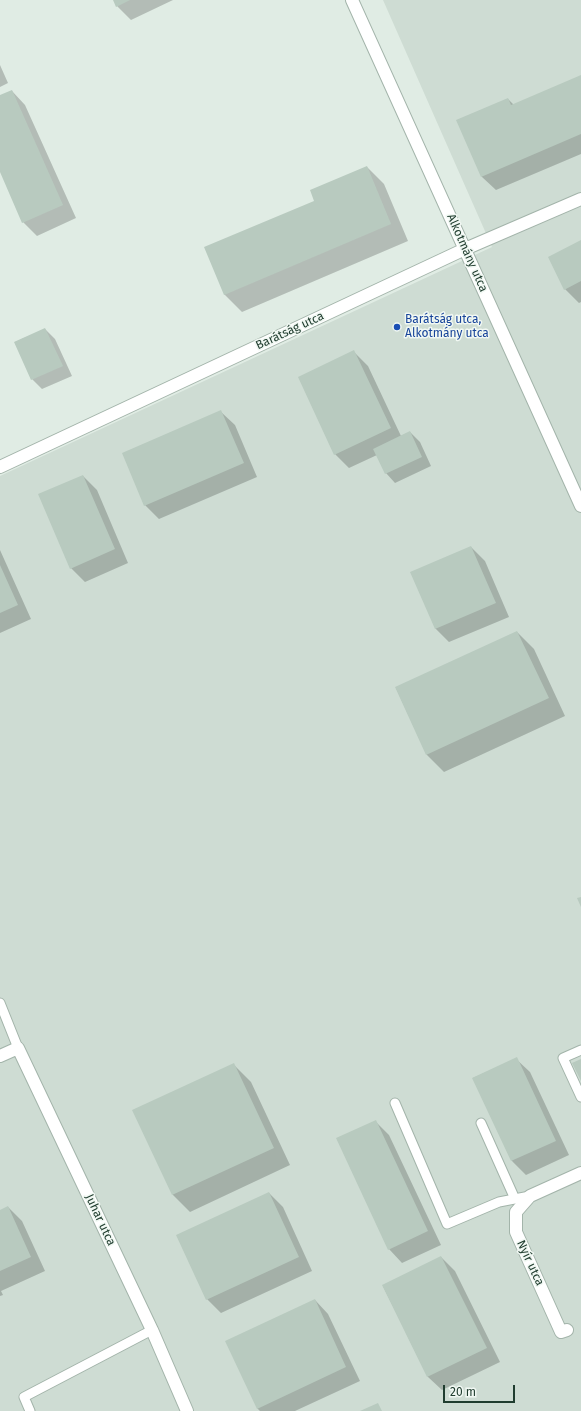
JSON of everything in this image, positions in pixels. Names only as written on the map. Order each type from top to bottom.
[{"type":"street","name":"Alkotmány utca","points":[[352,0],[581,506]]},
{"type":"street","name":"Barátság utca","points":[[0,467],[465,249],[581,199]]},
{"type":"street","points":[[0,1056],[18,1048]]},
{"type":"street","name":"Juhar utca","points":[[18,1048],[152,1330],[187,1411]]},
{"type":"street","name":"Nyír utca","points":[[567,1330],[561,1332],[516,1232],[516,1212],[530,1196],[581,1173]]},
{"type":"lane","points":[[0,1003],[18,1048]]},
{"type":"lane","points":[[581,1050],[563,1058],[581,1096]]},
{"type":"lane","points":[[395,1103],[447,1224],[499,1202],[530,1196]]},
{"type":"lane","points":[[481,1123],[515,1199]]},
{"type":"lane","points":[[30,1411],[24,1397],[152,1330]]},
{"type":"shaded area","points":[[383,0],[581,0],[581,1411],[0,1411],[0,476],[492,247]]},
{"type":"building","points":[[113,0],[130,0],[116,7]]},
{"type":"building","points":[[581,75],[581,134],[481,177],[456,120],[508,98],[511,105]]},
{"type":"building","points":[[12,90],[63,205],[22,223],[0,172],[0,95]]},
{"type":"building","points":[[367,166],[391,224],[224,295],[204,247],[314,201],[310,190]]},
{"type":"building","points":[[581,240],[581,281],[564,290],[548,257]]},
{"type":"building","points":[[45,328],[63,366],[31,380],[14,342]]},
{"type":"building","points":[[354,350],[391,428],[334,455],[298,377]]},
{"type":"building","points":[[221,410],[244,463],[144,506],[122,453]]},
{"type":"building","points":[[410,431],[422,457],[385,474],[373,449]]},
{"type":"building","points":[[83,475],[115,549],[70,569],[38,494]]},
{"type":"building","points":[[471,546],[496,603],[435,629],[410,572]]},
{"type":"building","points":[[0,565],[18,605],[0,613]]},
{"type":"building","points":[[517,631],[549,698],[426,755],[395,687]]},
{"type":"building","points":[[581,897],[581,907],[577,898]]},
{"type":"building","points":[[517,1057],[556,1141],[511,1161],[472,1078]]},
{"type":"building","points":[[581,1059],[581,1081],[572,1063]]},
{"type":"building","points":[[234,1063],[274,1148],[172,1195],[132,1110]]},
{"type":"building","points":[[376,1120],[428,1231],[388,1250],[336,1138]]},
{"type":"building","points":[[269,1192],[299,1257],[206,1300],[176,1235]]},
{"type":"building","points":[[8,1206],[31,1257],[0,1271],[0,1210]]},
{"type":"building","points":[[441,1256],[487,1348],[427,1377],[382,1285]]},
{"type":"building","points":[[315,1299],[346,1367],[257,1409],[225,1341]]},
{"type":"building","points":[[378,1403],[382,1411],[360,1411]]},
{"type":"place","name":"Barátság utca, Alkotmány utca","points":[[397,327]]}]
